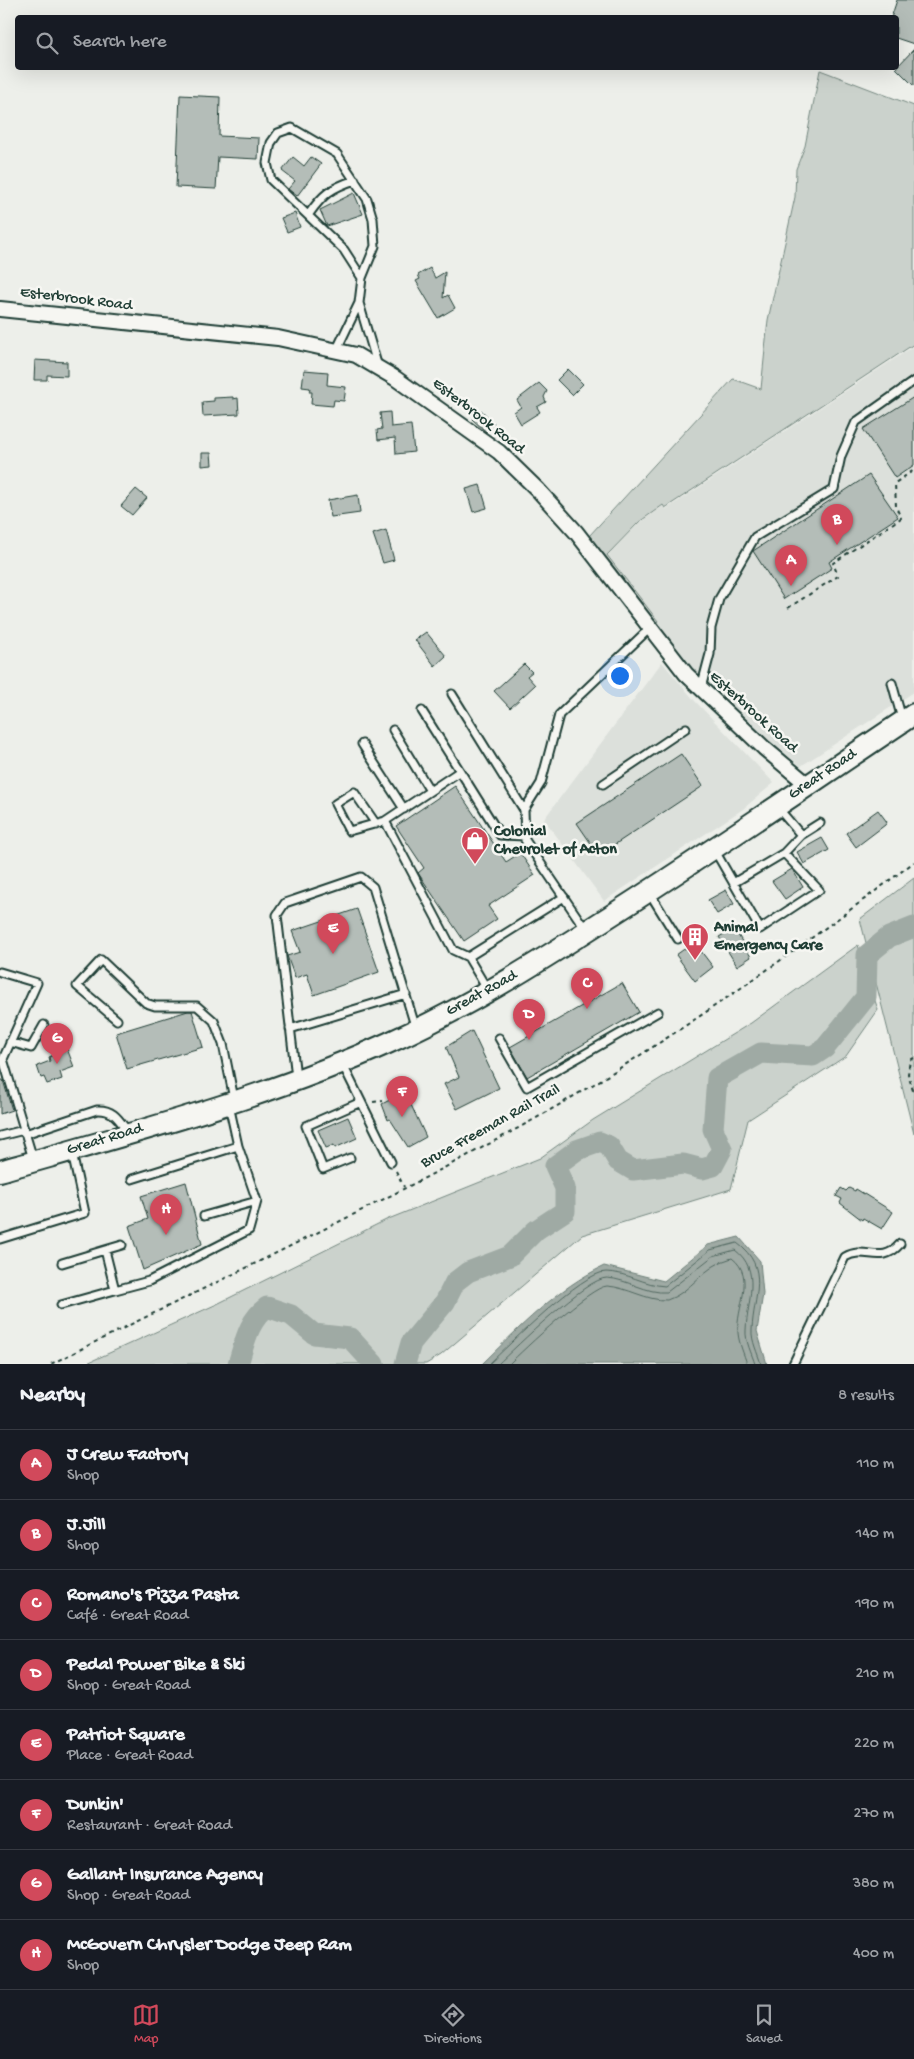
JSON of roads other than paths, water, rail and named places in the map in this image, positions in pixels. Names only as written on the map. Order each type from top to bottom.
[{"type":"main road","name":"Great Road","points":[[0,1171],[231,1102],[296,1080],[416,1029],[489,991],[649,892],[909,718]]},
{"type":"street","name":"Esterbrook Road","points":[[0,309],[278,338],[356,355],[443,410],[499,452],[538,490],[576,532],[686,674],[764,748],[808,785]]},
{"type":"lane","points":[[336,351],[359,303],[362,278],[375,246],[373,219],[367,199],[337,154],[292,128],[278,133],[271,143],[267,162],[271,180],[309,214],[344,250],[362,278]]},
{"type":"lane","points":[[309,214],[322,195],[338,186],[355,180]]},
{"type":"lane","points":[[359,303],[378,368]]},
{"type":"lane","points":[[701,690],[710,654],[711,628],[719,599],[755,537],[834,489],[842,456],[856,422],[914,381]]},
{"type":"lane","points":[[524,810],[541,784],[559,715],[650,628]]},
{"type":"lane","points":[[892,684],[909,718]]},
{"type":"lane","points":[[452,694],[524,810],[525,840],[587,931]]},
{"type":"lane","points":[[422,711],[500,835],[525,836]]},
{"type":"lane","points":[[603,784],[686,728]]},
{"type":"lane","points":[[393,730],[430,791]]},
{"type":"lane","points":[[362,744],[404,809]]},
{"type":"lane","points":[[376,824],[354,792],[335,804],[348,831],[376,824],[385,821],[460,771]]},
{"type":"lane","points":[[777,806],[801,835]]},
{"type":"lane","points":[[385,821],[452,950],[468,957],[489,991]]},
{"type":"lane","points":[[735,882],[784,853],[801,835],[820,823]]},
{"type":"lane","points":[[714,848],[760,929],[819,890],[784,853]]},
{"type":"lane","points":[[296,1080],[277,915],[285,903],[362,877],[373,887],[416,1029]]},
{"type":"lane","points":[[649,892],[678,939]]},
{"type":"lane","points":[[468,957],[564,897]]},
{"type":"lane","points":[[61,1305],[149,1281],[249,1230],[257,1201],[238,1146],[223,1044],[214,1021],[197,1006],[155,1006],[146,1003],[101,960],[77,986],[117,1020]]},
{"type":"lane","points":[[0,972],[37,983],[1,1059],[34,1162]]},
{"type":"lane","points":[[290,1029],[406,994]]},
{"type":"lane","points":[[499,1038],[527,1087],[658,1012]]},
{"type":"lane","points":[[10,1042],[31,1048],[44,1025]]},
{"type":"lane","points":[[342,1062],[391,1162]]},
{"type":"lane","points":[[350,1158],[323,1169],[306,1126],[361,1102]]},
{"type":"lane","points":[[0,1136],[25,1132],[97,1110],[107,1109],[114,1114],[128,1133]]},
{"type":"lane","points":[[132,1179],[238,1146]]},
{"type":"lane","points":[[0,1239],[85,1213],[71,1150]]},
{"type":"lane","points":[[204,1216],[257,1201]]},
{"type":"lane","points":[[793,1364],[845,1257],[852,1253],[886,1255],[892,1253],[900,1244]]},
{"type":"lane","points":[[62,1263],[122,1245]]},
{"type":"lane","points":[[106,1250],[115,1290]]},
{"type":"water","points":[[739,1237],[760,1261],[763,1294],[757,1331],[767,1364],[482,1364],[554,1297],[604,1266],[664,1281],[708,1245]]},
{"type":"waterway","points":[[405,1364],[411,1343],[445,1302],[455,1282],[468,1272],[510,1256],[536,1230],[565,1211],[565,1188],[555,1166],[577,1150],[600,1142],[609,1146],[618,1161],[633,1170],[683,1164],[702,1169],[713,1166],[722,1149],[713,1129],[717,1078],[761,1053],[813,1056],[825,1048],[866,997],[867,955],[889,937],[914,927]]},
{"type":"waterway","points":[[238,1364],[251,1325],[267,1307],[291,1315],[314,1334],[350,1338],[374,1364]]},
{"type":"place","name":"J.Jill","points":[[837,545]]},
{"type":"place","name":"J Crew Factory","points":[[791,586]]},
{"type":"place","name":"Colonial Chevrolet of Acton","points":[[475,865]]},
{"type":"place","name":"Patriot Square","points":[[333,954]]},
{"type":"place","name":"Animal Emergency Care","points":[[695,961]]},
{"type":"place","name":"Romano's Pizza Pasta","points":[[587,1009]]},
{"type":"place","name":"Pedal Power Bike & Ski","points":[[529,1040]]},
{"type":"place","name":"Gallant Insurance Agency","points":[[57,1064]]},
{"type":"place","name":"Dunkin'","points":[[402,1117]]},
{"type":"place","name":"McGovern Chrysler Dodge Jeep Ram","points":[[166,1235]]}]
